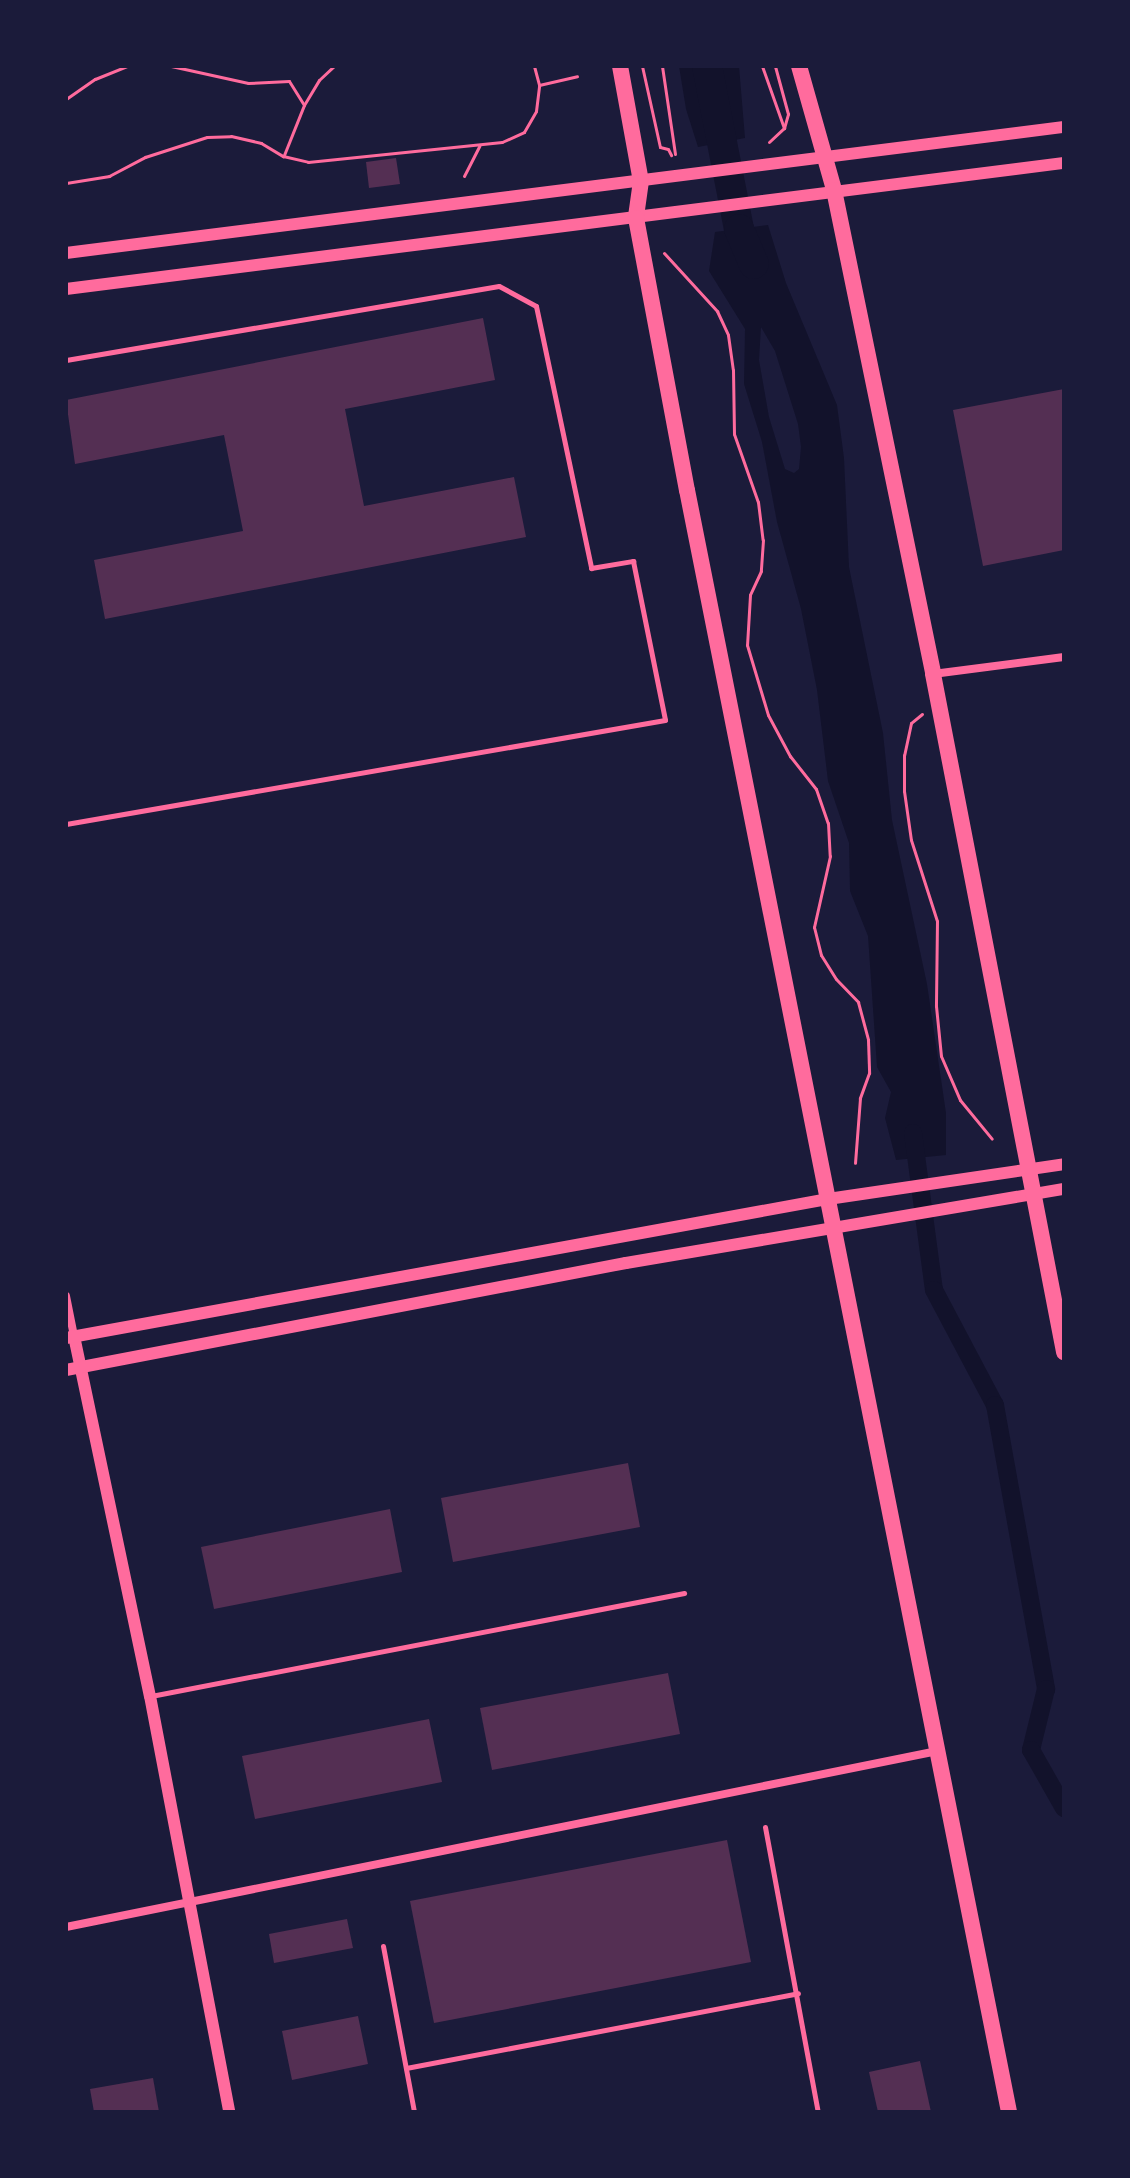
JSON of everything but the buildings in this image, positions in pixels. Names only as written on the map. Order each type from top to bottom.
[{"type":"main road","points":[[620,66],[641,181],[636,218],[1009,2112]]},
{"type":"main road","points":[[799,66],[834,190],[933,674],[1064,1352]]},
{"type":"street","points":[[66,253],[759,168],[1064,127]]},
{"type":"street","points":[[66,289],[1064,163]]},
{"type":"street","points":[[933,674],[1064,657]]},
{"type":"street","points":[[70,1337],[828,1199],[960,1182],[1064,1164]]},
{"type":"street","points":[[66,1370],[902,1214],[1064,1189]]},
{"type":"street","points":[[66,1296],[70,1337],[80,1367],[150,1696],[229,2112]]},
{"type":"street","points":[[66,1927],[938,1751]]},
{"type":"lane","points":[[66,360],[499,286],[536,306],[591,568],[633,561],[665,720],[66,824]]},
{"type":"lane","points":[[150,1696],[684,1593]]},
{"type":"lane","points":[[765,1827],[818,2112]]},
{"type":"lane","points":[[383,1946],[414,2112]]},
{"type":"lane","points":[[406,2068],[798,1993]]},
{"type":"path","points":[[66,99],[95,79],[128,66]]},
{"type":"path","points":[[171,66],[248,83],[289,81],[304,105]]},
{"type":"path","points":[[283,156],[304,105],[319,80],[334,66]]},
{"type":"path","points":[[66,183],[109,176],[145,157],[207,137],[231,136],[261,143],[283,156],[308,162],[502,142],[524,132],[536,111],[539,85],[534,66]]},
{"type":"path","points":[[642,66],[660,147],[673,154],[662,66]]},
{"type":"path","points":[[762,66],[784,128]]},
{"type":"path","points":[[769,142],[784,128],[788,114],[775,66]]},
{"type":"path","points":[[539,85],[577,76]]},
{"type":"path","points":[[464,176],[479,146]]},
{"type":"path","points":[[664,253],[717,311],[728,335],[733,370],[734,434],[758,502],[763,540],[761,571],[750,595],[747,645],[768,715],[790,756],[816,789],[828,823],[830,856],[814,927],[821,955],[836,979],[858,1002],[868,1040],[869,1073],[860,1098],[855,1163]]},
{"type":"path","points":[[922,714],[911,723],[906,744],[904,791],[911,840],[937,921],[936,1006],[941,1056],[960,1100],[992,1139]]},
{"type":"shaded area","points":[[679,66],[739,66],[745,138],[698,147],[686,109]]},
{"type":"shaded area","points":[[768,225],[786,283],[837,405],[844,458],[849,567],[883,733],[892,820],[927,984],[946,1113],[946,1155],[896,1160],[885,1118],[891,1092],[877,1067],[868,936],[850,891],[849,843],[828,781],[817,690],[801,609],[777,522],[762,442],[744,384],[745,329],[709,271],[715,232]],"holes":[[[761,327],[775,351],[798,424],[801,447],[799,469],[794,473],[785,469],[769,417],[759,360]]]},
{"type":"waterway","points":[[707,66],[739,229],[754,264]]},
{"type":"waterway","points":[[913,1133],[934,1290],[995,1405],[1046,1689],[1031,1750],[1064,1808]]}]
